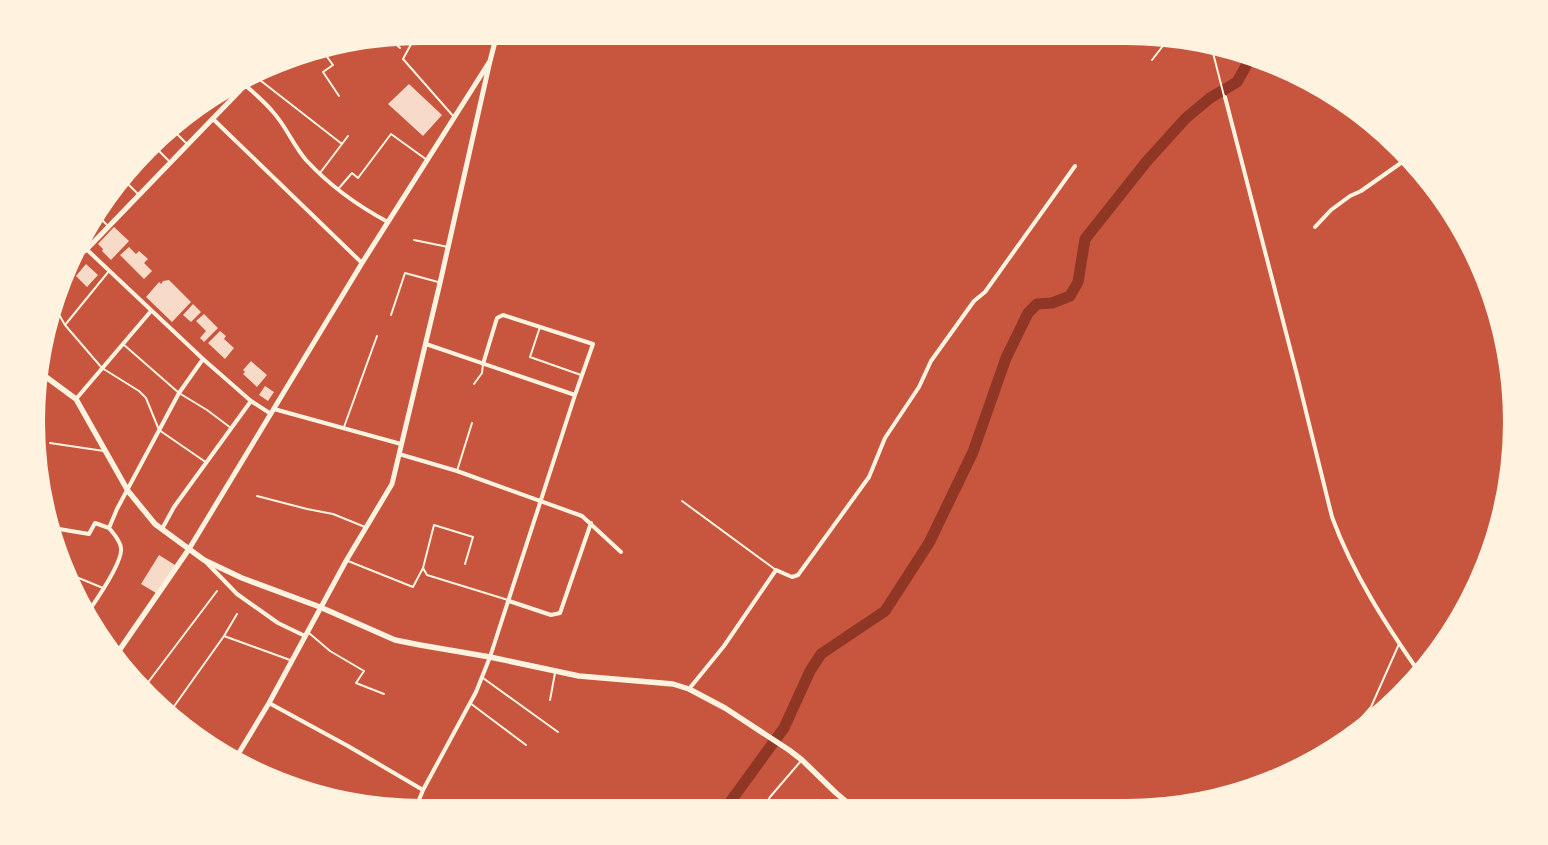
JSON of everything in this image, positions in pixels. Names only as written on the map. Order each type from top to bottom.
[{"type":"main road","points":[[46,377],[76,399],[128,491],[155,524],[204,560],[242,578],[320,607],[395,640],[490,656],[579,676],[673,684],[688,689],[725,708],[802,760],[846,802]]},
{"type":"main road","points":[[119,651],[189,549]]},
{"type":"street","points":[[238,755],[269,703],[346,560],[392,484],[495,42]]},
{"type":"street","points":[[189,549],[362,263],[490,61]]},
{"type":"street","points":[[247,86],[274,112],[304,158],[337,190],[360,207],[388,222]]},
{"type":"street","points":[[87,245],[139,195],[244,87]]},
{"type":"street","points":[[1225,97],[1332,517],[1358,575],[1399,644],[1416,667]]},
{"type":"street","points":[[213,119],[362,263]]},
{"type":"street","points":[[1315,227],[1331,210],[1402,162]]},
{"type":"street","points":[[688,689],[724,646],[776,570],[792,577],[798,575],[869,477],[885,438],[919,387],[931,361],[974,301],[985,292],[1075,166]]},
{"type":"street","points":[[85,248],[203,359],[251,401],[272,411],[344,427],[401,444]]},
{"type":"street","points":[[76,399],[151,311]]},
{"type":"street","points":[[418,802],[482,677],[509,601],[593,344],[503,315],[497,318],[483,364]]},
{"type":"street","points":[[426,344],[575,395]]},
{"type":"street","points":[[109,528],[179,394],[203,359]]},
{"type":"street","points":[[162,529],[174,507],[251,401]]},
{"type":"street","points":[[399,454],[457,471],[582,516],[621,552]]},
{"type":"street","points":[[58,529],[89,534],[95,523],[109,528],[116,535],[121,548],[119,560],[91,608]]},
{"type":"street","points":[[509,601],[552,614],[560,613],[591,523]]},
{"type":"street","points":[[204,560],[237,594],[278,624],[306,634]]},
{"type":"street","points":[[269,703],[423,790]]},
{"type":"lane","points":[[412,42],[403,60],[454,116]]},
{"type":"lane","points":[[395,43],[400,48]]},
{"type":"lane","points":[[1152,60],[1164,45]]},
{"type":"lane","points":[[1213,53],[1225,97]]},
{"type":"lane","points":[[325,55],[333,66],[323,72],[339,96]]},
{"type":"lane","points":[[260,79],[342,144]]},
{"type":"lane","points":[[176,133],[188,145]]},
{"type":"lane","points":[[337,190],[352,173],[358,178],[391,134],[427,160]]},
{"type":"lane","points":[[320,173],[348,136]]},
{"type":"lane","points":[[158,150],[170,163]]},
{"type":"lane","points":[[127,183],[139,195]]},
{"type":"lane","points":[[101,219],[108,226]]},
{"type":"lane","points":[[414,240],[448,247]]},
{"type":"lane","points":[[65,325],[109,271]]},
{"type":"lane","points":[[391,315],[405,273],[440,283]]},
{"type":"lane","points":[[58,314],[65,325],[102,368],[139,391],[146,398],[159,430],[207,463]]},
{"type":"lane","points":[[540,327],[530,357],[583,376]]},
{"type":"lane","points":[[344,427],[377,336]]},
{"type":"lane","points":[[123,344],[179,394],[207,410],[231,428]]},
{"type":"lane","points":[[474,384],[482,373],[483,364]]},
{"type":"lane","points":[[457,471],[472,423]]},
{"type":"lane","points":[[50,443],[106,451]]},
{"type":"lane","points":[[257,496],[333,514],[366,528]]},
{"type":"lane","points":[[682,501],[776,570]]},
{"type":"lane","points":[[346,560],[413,587],[423,568],[434,525],[473,537],[465,564]]},
{"type":"lane","points":[[423,568],[427,575],[509,601]]},
{"type":"lane","points":[[75,576],[104,588]]},
{"type":"lane","points":[[147,684],[217,591]]},
{"type":"lane","points":[[173,708],[224,636],[237,614]]},
{"type":"lane","points":[[306,634],[330,652],[364,671],[356,683],[384,694]]},
{"type":"lane","points":[[224,636],[292,660]]},
{"type":"lane","points":[[1355,725],[1372,707],[1399,644]]},
{"type":"lane","points":[[550,700],[555,670]]},
{"type":"lane","points":[[482,677],[558,732]]},
{"type":"lane","points":[[470,703],[526,745]]},
{"type":"lane","points":[[767,802],[802,760]]},
{"type":"building","points":[[409,84],[442,115],[423,136],[388,104]]},
{"type":"building","points":[[114,227],[129,241],[111,260],[98,244]]},
{"type":"building","points":[[129,247],[136,254],[139,251],[148,259],[144,263],[152,271],[144,279],[120,255]]},
{"type":"building","points":[[86,264],[98,275],[87,287],[76,276]]},
{"type":"building","points":[[169,280],[191,302],[172,322],[146,297],[159,282],[161,284],[163,281]]},
{"type":"building","points":[[193,304],[201,312],[191,322],[183,315]]},
{"type":"building","points":[[204,314],[218,328],[204,342],[200,338],[206,331],[196,321]]},
{"type":"building","points":[[220,331],[226,336],[224,339],[234,348],[225,359],[208,343]]},
{"type":"building","points":[[251,361],[267,375],[257,387],[243,374],[245,372],[243,370]]},
{"type":"building","points":[[265,386],[274,392],[268,401],[259,395]]},
{"type":"building","points":[[159,555],[175,565],[156,593],[141,584]]},
{"type":"waterway","points":[[730,802],[784,728],[810,671],[821,654],[885,611],[929,543],[973,452],[1006,358],[1028,313],[1037,304],[1052,303],[1070,296],[1078,282],[1085,239],[1147,161],[1186,118],[1210,98],[1237,82],[1248,63]]}]
